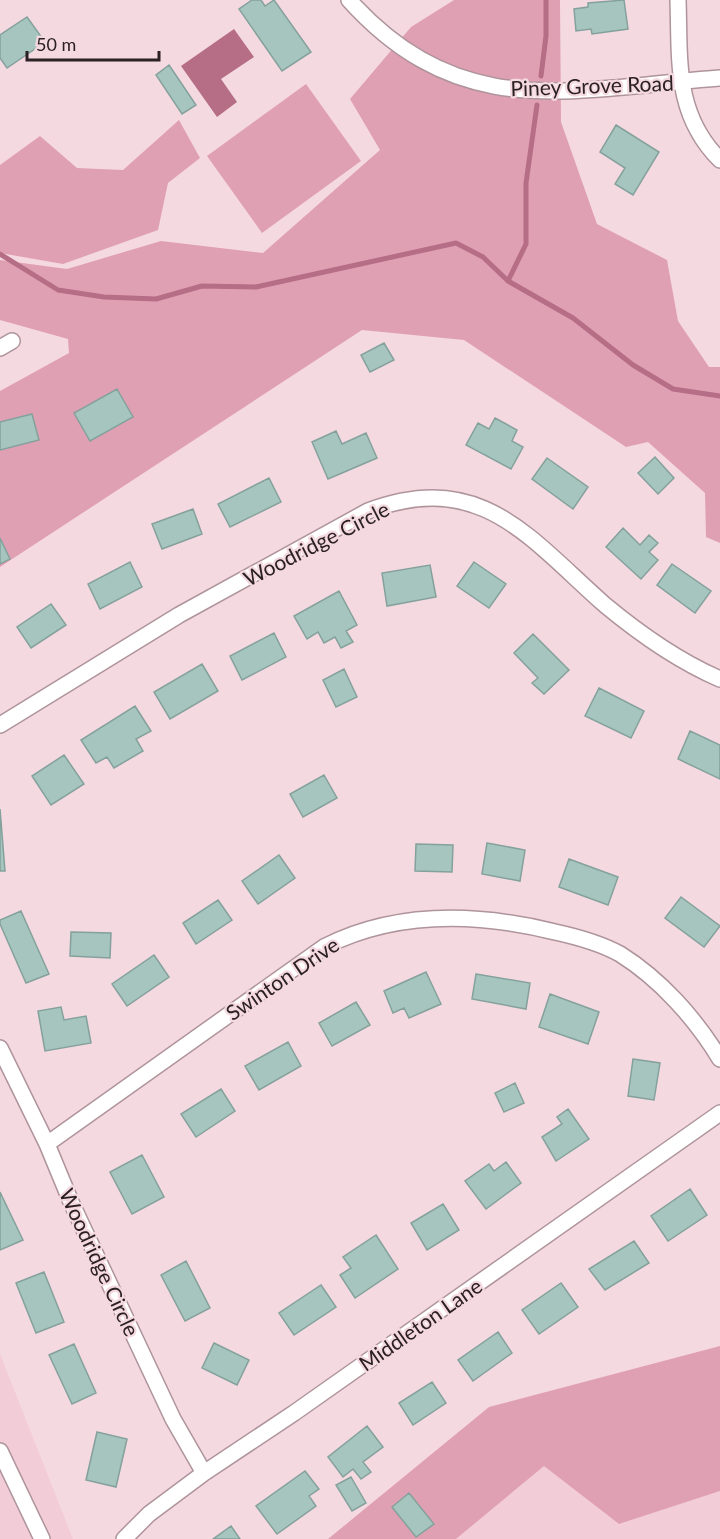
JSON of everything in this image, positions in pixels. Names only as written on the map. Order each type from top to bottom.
[{"type":"street","name":"Piney Grove Road","points":[[349,0],[368,21],[415,58],[446,74],[480,85],[526,91],[720,78]]},
{"type":"street","points":[[678,0],[681,81],[691,121],[720,160]]},
{"type":"street","name":"Woodridge Circle","points":[[0,725],[179,615],[368,511],[392,502],[422,497],[463,502],[508,520],[632,627],[672,654],[720,679]]},
{"type":"street","name":"Swinton Drive","points":[[47,1144],[324,947],[347,935],[397,922],[426,919],[481,920],[531,926],[602,945],[620,955],[663,987],[720,1059]]},
{"type":"street","name":"Woodridge Circle","points":[[0,1048],[47,1144],[71,1202],[173,1419],[204,1473]]},
{"type":"street","name":"Middleton Lane","points":[[124,1539],[149,1514],[204,1473],[294,1413],[720,1113]]},
{"type":"street","points":[[0,1451],[42,1539]]},
{"type":"shaded area","points":[[454,0],[560,0],[561,122],[597,224],[667,260],[678,321],[709,367],[720,367],[720,543],[706,537],[705,493],[648,442],[626,447],[464,340],[362,330],[0,567],[0,391],[69,353],[68,339],[0,320],[0,260],[67,269],[161,241],[263,253],[380,150],[350,99],[411,27]]},
{"type":"shaded area","points":[[234,29],[254,57],[221,79],[237,102],[217,117],[181,66]]},
{"type":"shaded area","points":[[306,84],[361,161],[262,233],[207,156]]},
{"type":"shaded area","points":[[179,120],[200,158],[168,183],[158,230],[63,264],[0,253],[0,165],[40,136],[77,168],[123,170]]},
{"type":"shaded area","points":[[720,1346],[720,1491],[619,1524],[544,1466],[456,1539],[328,1539],[489,1407]]},
{"type":"shaded area","points":[[0,1354],[73,1539],[0,1539]]},
{"type":"shaded area","points":[[544,1465],[619,1524],[720,1491],[720,1539],[456,1539]]},
{"type":"building","points":[[252,0],[261,0],[265,6],[274,0],[311,52],[282,71],[239,9]]},
{"type":"building","points":[[624,0],[628,29],[592,34],[591,29],[576,31],[574,9],[588,7],[588,3]]},
{"type":"building","points":[[27,17],[45,42],[7,68],[0,58],[0,35]]},
{"type":"building","points":[[169,65],[196,105],[182,114],[156,75]]},
{"type":"building","points":[[616,125],[659,152],[633,195],[615,184],[625,168],[600,152]]},
{"type":"building","points":[[384,343],[394,360],[370,372],[361,355]]},
{"type":"building","points":[[117,389],[133,417],[90,441],[74,413]]},
{"type":"building","points":[[32,414],[39,440],[0,450],[0,422]]},
{"type":"building","points":[[495,418],[517,430],[512,441],[523,447],[511,469],[466,445],[478,423],[489,429]]},
{"type":"building","points":[[336,431],[342,444],[366,433],[377,458],[328,479],[312,442]]},
{"type":"building","points":[[655,457],[674,478],[658,494],[638,473]]},
{"type":"building","points":[[547,458],[588,487],[573,509],[532,479]]},
{"type":"building","points":[[269,478],[281,502],[230,527],[218,504]]},
{"type":"building","points":[[193,509],[202,534],[162,549],[152,524]]},
{"type":"building","points":[[623,528],[640,545],[649,535],[658,543],[649,552],[658,560],[641,579],[606,547]]},
{"type":"building","points":[[0,538],[10,559],[0,564]]},
{"type":"building","points":[[130,562],[142,587],[100,609],[88,584]]},
{"type":"building","points":[[474,562],[506,584],[489,608],[457,586]]},
{"type":"building","points":[[672,564],[711,591],[695,613],[657,585]]},
{"type":"building","points":[[430,565],[436,597],[387,606],[382,573]]},
{"type":"building","points":[[339,591],[357,625],[346,631],[353,642],[341,648],[335,637],[324,643],[318,632],[307,639],[294,616]]},
{"type":"building","points":[[51,604],[66,625],[31,648],[17,627]]},
{"type":"building","points":[[274,633],[286,657],[242,680],[230,656]]},
{"type":"building","points":[[533,634],[569,670],[544,694],[532,683],[538,678],[514,653]]},
{"type":"building","points":[[202,664],[218,691],[170,719],[154,692]]},
{"type":"building","points":[[344,669],[357,697],[336,707],[323,680]]},
{"type":"building","points":[[599,688],[644,711],[631,738],[585,716]]},
{"type":"building","points":[[135,706],[151,731],[136,739],[143,751],[114,768],[107,757],[96,763],[81,740]]},
{"type":"building","points":[[690,731],[720,745],[720,779],[678,759]]},
{"type":"building","points":[[64,755],[84,784],[51,805],[32,776]]},
{"type":"building","points":[[324,775],[337,798],[303,817],[290,794]]},
{"type":"building","points":[[0,809],[5,871],[0,871]]},
{"type":"building","points":[[487,843],[525,850],[520,881],[482,874]]},
{"type":"building","points":[[416,844],[453,845],[452,872],[415,871]]},
{"type":"building","points":[[279,855],[295,878],[258,904],[242,881]]},
{"type":"building","points":[[569,859],[618,877],[608,905],[559,887]]},
{"type":"building","points":[[681,897],[720,926],[704,947],[665,918]]},
{"type":"building","points":[[218,900],[232,920],[196,944],[183,923]]},
{"type":"building","points":[[21,911],[49,974],[26,983],[0,924],[0,920]]},
{"type":"building","points":[[71,932],[111,933],[110,958],[70,956]]},
{"type":"building","points":[[154,955],[169,977],[127,1006],[112,984]]},
{"type":"building","points":[[426,972],[441,1004],[409,1018],[404,1008],[393,1013],[384,991]]},
{"type":"building","points":[[476,974],[530,983],[526,1009],[472,999]]},
{"type":"building","points":[[550,994],[599,1012],[588,1044],[539,1027]]},
{"type":"building","points":[[356,1002],[370,1025],[332,1046],[319,1023]]},
{"type":"building","points":[[61,1007],[64,1020],[86,1016],[91,1043],[45,1051],[38,1011]]},
{"type":"building","points":[[288,1042],[301,1066],[259,1090],[245,1066]]},
{"type":"building","points":[[633,1059],[660,1063],[654,1100],[628,1096]]},
{"type":"building","points":[[515,1083],[524,1103],[504,1112],[495,1093]]},
{"type":"building","points":[[221,1089],[235,1111],[196,1137],[181,1114]]},
{"type":"building","points":[[568,1109],[589,1139],[556,1161],[542,1137],[562,1124],[557,1117]]},
{"type":"building","points":[[142,1155],[164,1197],[132,1214],[110,1172]]},
{"type":"building","points":[[506,1162],[521,1183],[486,1209],[465,1181],[489,1164],[494,1171]]},
{"type":"building","points":[[690,1189],[707,1215],[668,1241],[651,1216]]},
{"type":"building","points":[[0,1192],[23,1240],[0,1250]]},
{"type":"building","points":[[443,1204],[459,1230],[427,1250],[411,1223]]},
{"type":"building","points":[[376,1235],[398,1269],[355,1298],[340,1275],[351,1268],[343,1257]]},
{"type":"building","points":[[634,1241],[649,1263],[605,1290],[589,1269]]},
{"type":"building","points":[[186,1261],[210,1308],[185,1321],[161,1275]]},
{"type":"building","points":[[44,1272],[64,1322],[36,1333],[16,1283]]},
{"type":"building","points":[[561,1283],[578,1307],[539,1334],[522,1310]]},
{"type":"building","points":[[321,1285],[336,1307],[294,1335],[279,1313]]},
{"type":"building","points":[[498,1332],[512,1353],[473,1381],[458,1360]]},
{"type":"building","points":[[214,1343],[249,1360],[237,1385],[202,1368]]},
{"type":"building","points":[[74,1344],[96,1393],[72,1404],[49,1355]]},
{"type":"building","points":[[432,1382],[446,1403],[413,1425],[399,1403]]},
{"type":"building","points":[[367,1426],[383,1447],[363,1462],[371,1472],[361,1479],[353,1469],[343,1477],[328,1457]]},
{"type":"building","points":[[97,1432],[127,1439],[116,1487],[86,1480]]},
{"type":"building","points":[[305,1471],[319,1489],[309,1496],[316,1506],[277,1534],[256,1506]]},
{"type":"building","points":[[351,1477],[366,1503],[352,1511],[336,1485]]},
{"type":"building","points":[[409,1493],[434,1524],[416,1537],[392,1507]]},
{"type":"building","points":[[231,1526],[240,1539],[213,1539]]},
{"type":"waterway","points":[[541,76],[546,36],[546,0]]},
{"type":"waterway","points":[[508,281],[526,244],[526,183],[537,105]]},
{"type":"waterway","points":[[0,254],[58,290],[104,297],[156,299],[202,286],[256,287],[456,243],[483,257],[508,281],[573,318],[633,365],[673,389],[720,396]]}]
